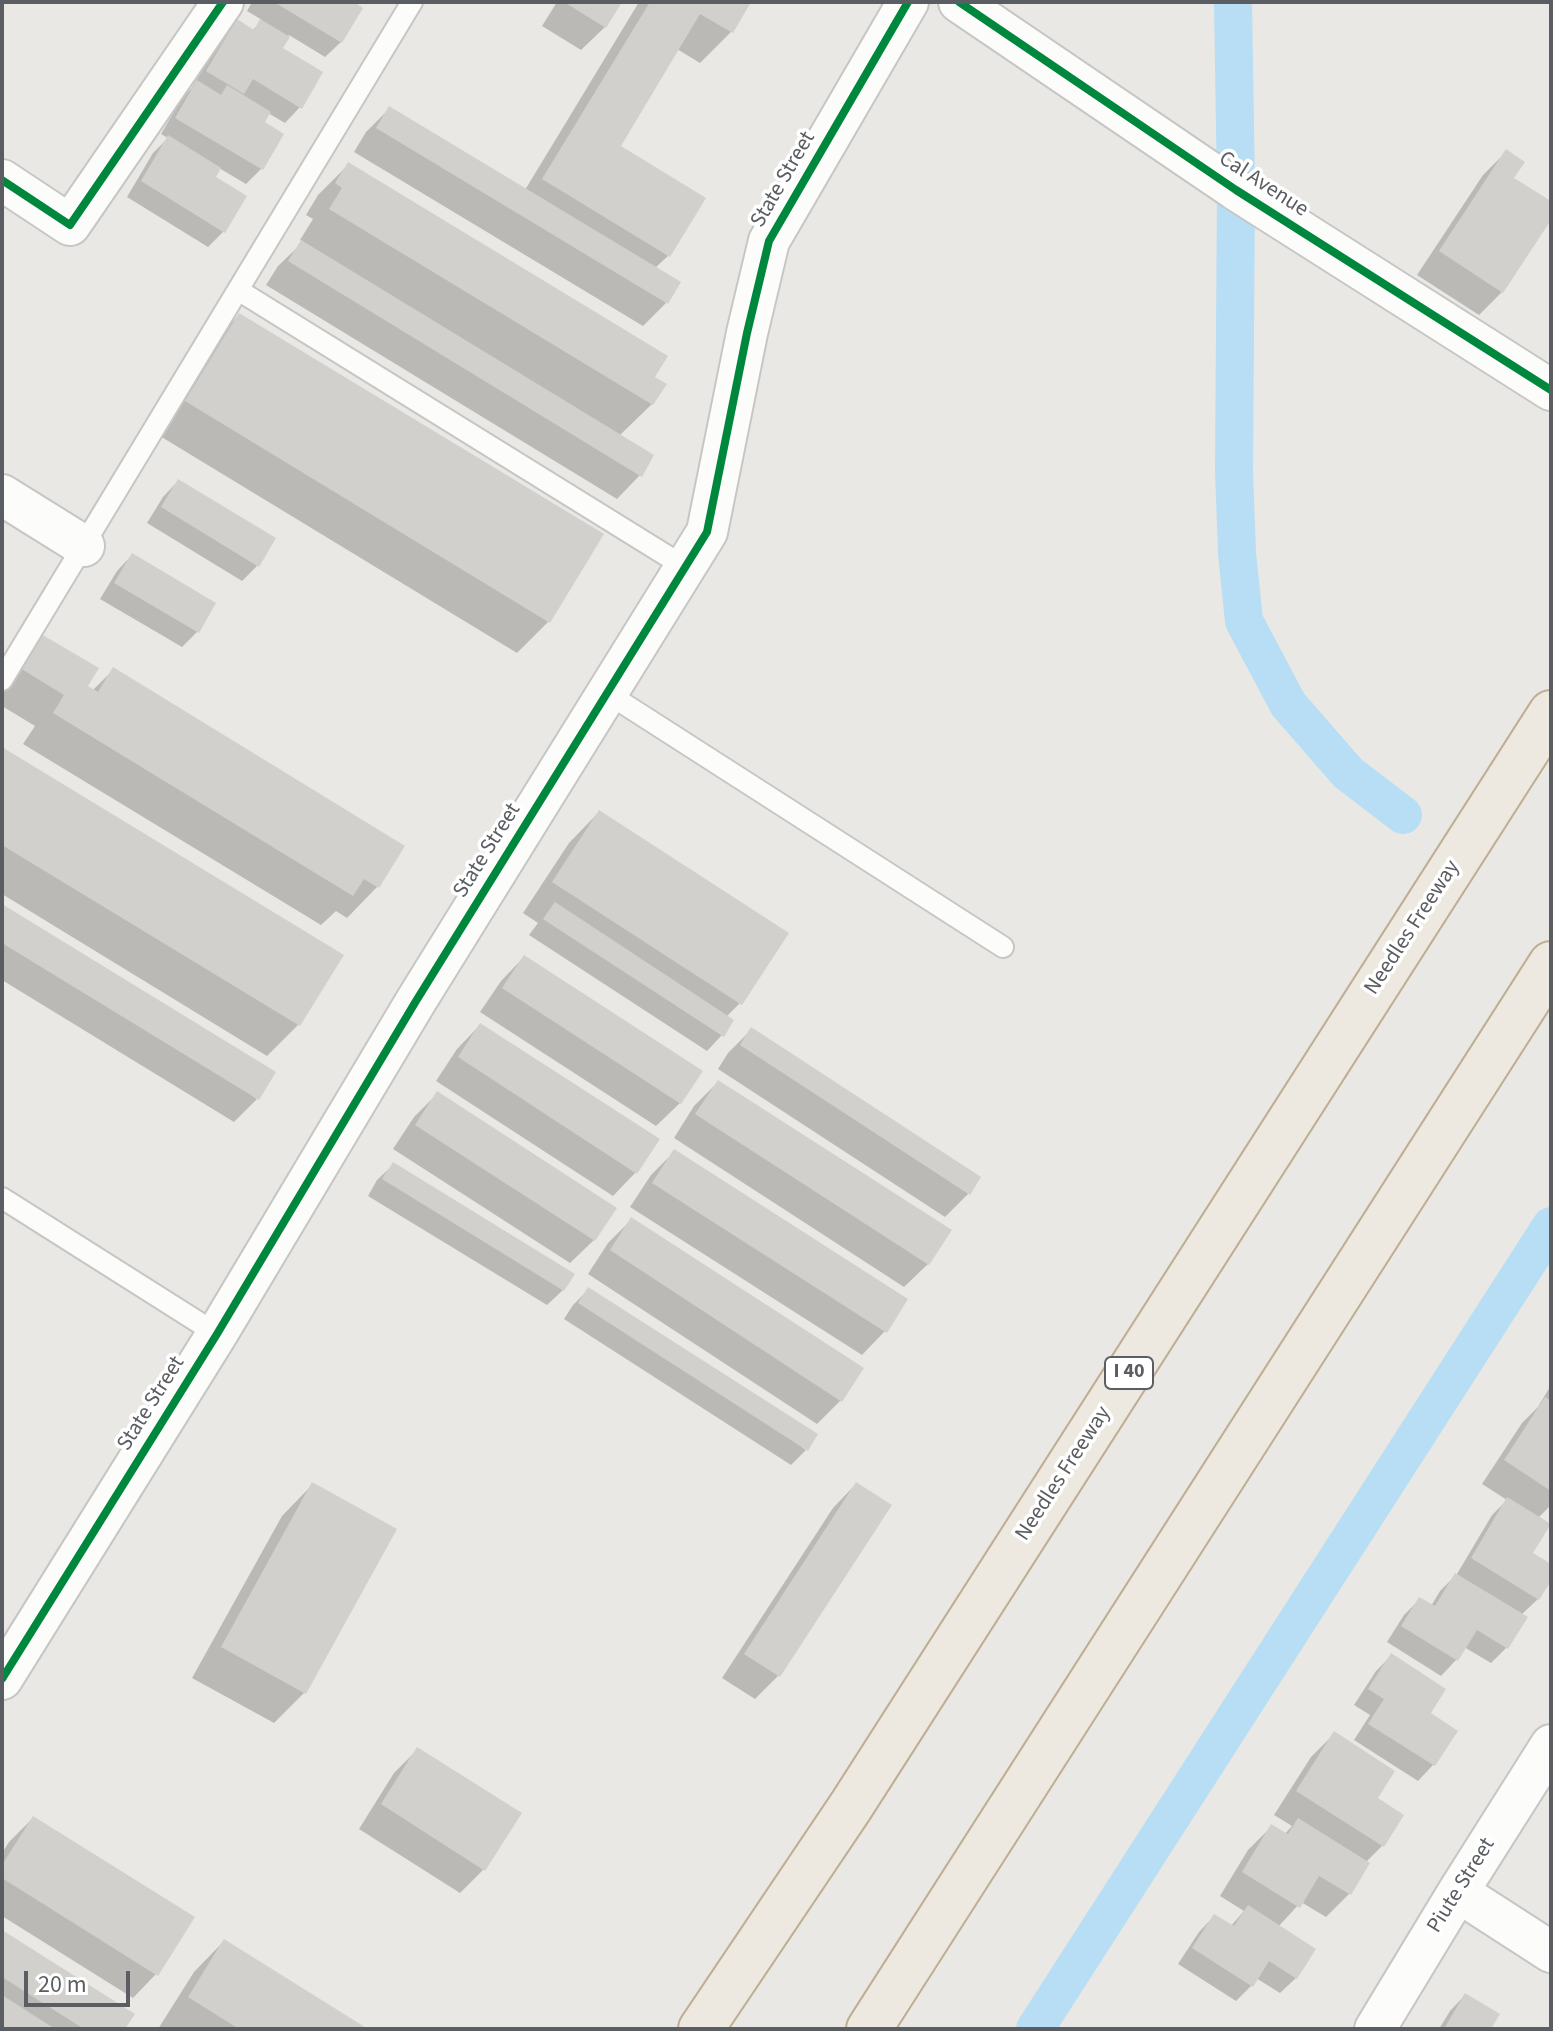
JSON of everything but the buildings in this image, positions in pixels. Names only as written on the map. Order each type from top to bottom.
[{"type":"highway","name":"Needles Freeway","points":[[701,2029],[851,1806],[1551,713]]},
{"type":"highway","points":[[869,2029],[1551,964]]},
{"type":"street","points":[[2,180],[70,225],[223,2]]},
{"type":"street","name":"State Street","points":[[2,1679],[217,1334],[416,1001],[707,532],[769,241],[908,2]]},
{"type":"street","name":"Cal Avenue","points":[[959,2],[1236,190],[1551,390]]},
{"type":"street","points":[[2,495],[84,546]]},
{"type":"street","name":"Piute Street","points":[[1375,2029],[1551,1745]]},
{"type":"street","points":[[1458,1892],[1551,1952]]},
{"type":"lane","points":[[2,680],[412,2]]},
{"type":"lane","points":[[238,290],[685,567]]},
{"type":"lane","points":[[607,693],[1003,947]]},
{"type":"lane","points":[[2,1198],[217,1334]]},
{"type":"waterway","points":[[1233,2],[1236,190],[1234,471],[1237,553],[1244,621],[1288,704],[1348,773],[1403,815]]},
{"type":"waterway","points":[[1035,2029],[1551,1226]]},
{"type":"cycle path","points":[[2,180],[70,225],[223,2]]},
{"type":"cycle path","points":[[2,1679],[217,1334],[416,1001],[707,532],[769,241],[908,2]]},
{"type":"cycle path","points":[[959,2],[1236,190],[1551,390]]}]
